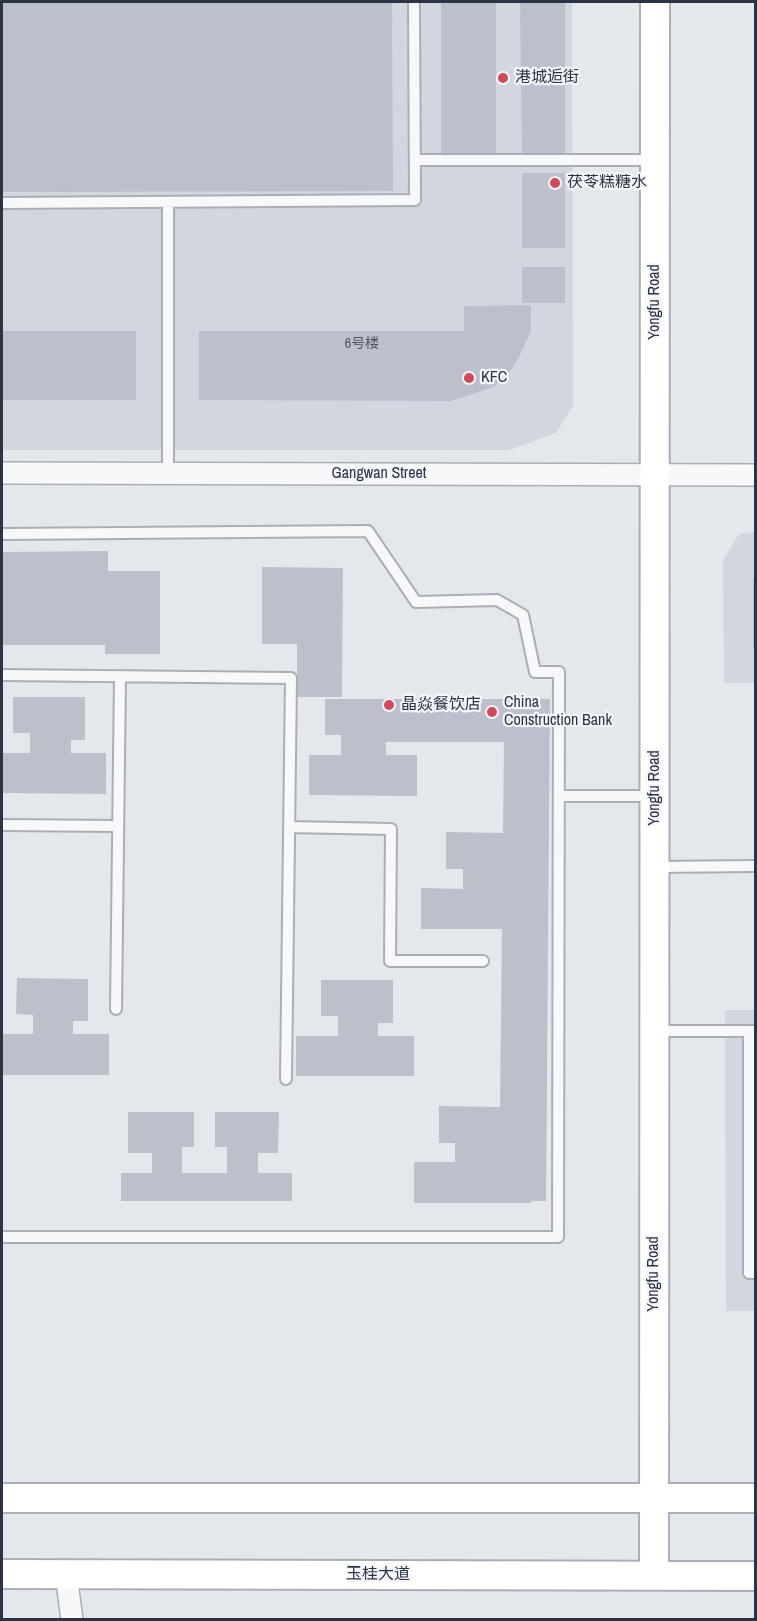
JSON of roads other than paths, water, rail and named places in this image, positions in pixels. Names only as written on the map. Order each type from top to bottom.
[{"type":"street","name":"Yongfu Road","points":[[654,1575],[655,2]]},
{"type":"street","name":"Gangwan Street","points":[[2,473],[756,475]]},
{"type":"street","points":[[2,1498],[756,1498]]},
{"type":"street","name":"玉桂大道","points":[[2,1574],[756,1576]]},
{"type":"street","points":[[66,1574],[72,1620]]},
{"type":"lane","points":[[2,202],[415,200],[414,2]]},
{"type":"lane","points":[[415,160],[655,160]]},
{"type":"lane","points":[[168,202],[168,473]]},
{"type":"lane","points":[[2,534],[368,531],[417,602],[497,600],[523,615],[535,672],[559,672],[558,1237],[2,1237]]},
{"type":"lane","points":[[2,675],[291,678],[286,1079]]},
{"type":"lane","points":[[116,1009],[120,676]]},
{"type":"lane","points":[[559,796],[655,796]]},
{"type":"lane","points":[[2,825],[118,826]]},
{"type":"lane","points":[[289,828],[391,829],[390,961],[483,962]]},
{"type":"lane","points":[[655,867],[756,866]]},
{"type":"lane","points":[[654,1031],[752,1031],[749,1273],[756,1273]]},
{"type":"place","name":"港城逅街","points":[[503,78]]},
{"type":"place","name":"茯苓糕糖水","points":[[555,183]]},
{"type":"place","name":"KFC","points":[[469,378]]},
{"type":"place","name":"晶焱餐饮店","points":[[389,705]]},
{"type":"place","name":"China Construction Bank","points":[[492,712]]}]
